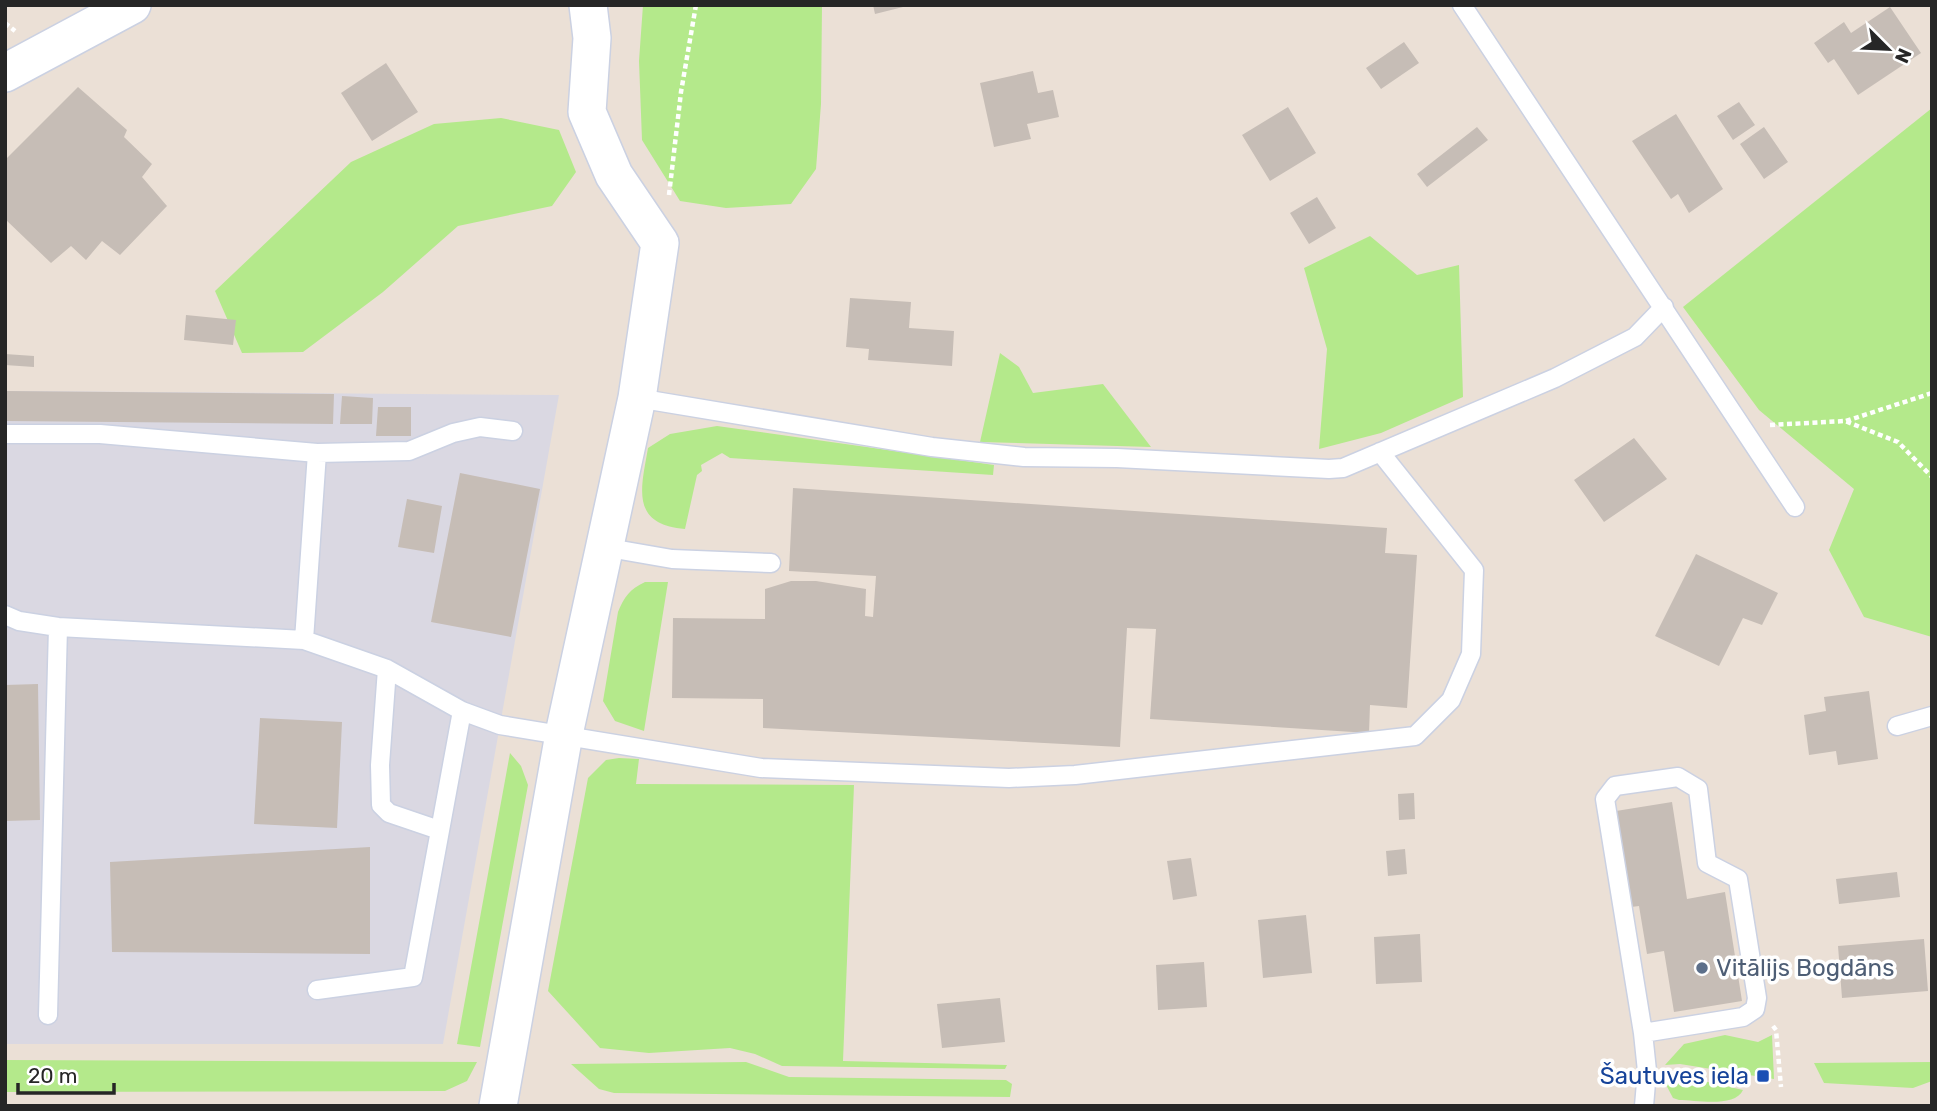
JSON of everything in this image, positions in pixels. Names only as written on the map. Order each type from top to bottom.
[{"type":"street","points":[[5,73],[132,5]]},
{"type":"street","points":[[498,1106],[564,734],[637,398],[660,243],[614,175],[587,112],[592,38],[588,5]]},
{"type":"lane","points":[[1462,5],[1795,507]]},
{"type":"lane","points":[[637,398],[932,447],[1024,457],[1117,458],[1343,468],[1555,378],[1635,337],[1664,307]]},
{"type":"lane","points":[[5,434],[100,434],[317,453],[409,451],[453,433],[480,427],[513,431]]},
{"type":"lane","points":[[5,615],[19,621],[58,627],[304,640],[387,669],[461,711],[500,725],[761,768],[1009,778],[1075,775],[1415,736],[1451,700],[1471,654],[1474,570],[1380,452]]},
{"type":"lane","points":[[304,640],[317,453]]},
{"type":"lane","points":[[603,547],[672,559],[771,563]]},
{"type":"lane","points":[[48,1015],[58,627]]},
{"type":"lane","points":[[387,669],[380,765],[381,805],[389,813],[439,830]]},
{"type":"lane","points":[[317,990],[414,977],[461,711]]},
{"type":"lane","points":[[1897,726],[1932,716]]},
{"type":"lane","points":[[1643,1033],[1743,1017],[1755,1009],[1757,998],[1738,879],[1707,863],[1698,789],[1678,777],[1615,786],[1605,799],[1643,1033],[1647,1071],[1644,1106]]},
{"type":"path","points":[[660,243],[696,5]]},
{"type":"path","points":[[1742,426],[1844,421],[1932,394]]},
{"type":"path","points":[[1844,421],[1898,442],[1932,477]]},
{"type":"path","points":[[1755,1009],[1776,1030],[1781,1087]]},
{"type":"shaded area","points":[[5,391],[559,395],[443,1044],[5,1044]]},
{"type":"green space","points":[[643,5],[822,5],[821,104],[816,169],[791,204],[726,208],[680,201],[642,140],[639,61]]},
{"type":"green space","points":[[1932,108],[1932,637],[1864,617],[1829,550],[1854,489],[1759,410],[1683,307]]},
{"type":"green space","points":[[501,118],[559,130],[576,172],[552,206],[458,226],[383,292],[303,352],[242,353],[215,291],[351,162],[434,124]]},
{"type":"green space","points":[[1370,236],[1417,275],[1459,265],[1463,397],[1381,433],[1319,449],[1327,349],[1304,268]]},
{"type":"green space","points":[[1000,353],[1019,367],[1033,393],[1103,384],[1151,447],[980,442]]},
{"type":"green space","points":[[717,426],[994,465],[993,475],[730,458],[722,453],[701,465],[702,471],[697,475],[685,529],[667,526],[655,520],[647,512],[643,502],[643,477],[648,448],[670,434]]},
{"type":"green space","points":[[645,582],[668,582],[644,731],[615,721],[603,701],[618,612],[628,594]]},
{"type":"green space","points":[[510,753],[521,766],[528,785],[480,1047],[457,1044]]},
{"type":"green space","points":[[639,759],[636,784],[854,785],[843,1061],[1007,1065],[1005,1069],[782,1066],[755,1054],[730,1048],[649,1053],[600,1048],[548,991],[588,778],[606,760]]},
{"type":"green space","points":[[1725,1035],[1758,1042],[1772,1035],[1774,1079],[1680,1064],[1665,1065],[1684,1044]]},
{"type":"green space","points":[[5,1060],[477,1062],[467,1081],[445,1091],[5,1092]]},
{"type":"green space","points":[[746,1062],[789,1077],[1006,1080],[1012,1084],[1010,1097],[614,1093],[599,1089],[571,1064]]},
{"type":"green space","points":[[1932,1062],[1932,1081],[1913,1088],[1824,1083],[1814,1063]]},
{"type":"green space","points":[[1664,1081],[1708,1082],[1743,1090],[1739,1096],[1724,1101],[1679,1100],[1673,1098]]},
{"type":"building","points":[[873,5],[907,5],[907,6],[875,14]]},
{"type":"building","points":[[1890,7],[1921,53],[1858,95],[1834,59],[1828,63],[1814,43],[1844,22],[1851,33]]},
{"type":"building","points":[[1404,42],[1419,63],[1381,89],[1366,68]]},
{"type":"building","points":[[386,63],[418,112],[372,141],[341,93]]},
{"type":"building","points":[[1033,71],[1038,93],[1053,90],[1059,117],[1027,124],[1031,139],[994,147],[980,83]]},
{"type":"building","points":[[78,87],[127,130],[124,137],[152,164],[142,177],[167,206],[120,255],[102,241],[86,260],[71,246],[51,263],[5,219],[5,160]]},
{"type":"building","points":[[1739,102],[1755,125],[1733,140],[1717,116]]},
{"type":"building","points":[[1288,107],[1316,153],[1270,181],[1242,135]]},
{"type":"building","points":[[1676,114],[1723,189],[1689,213],[1678,194],[1671,199],[1632,141]]},
{"type":"building","points":[[1477,127],[1488,140],[1427,187],[1417,174]]},
{"type":"building","points":[[1764,127],[1788,162],[1764,179],[1740,144]]},
{"type":"building","points":[[1317,197],[1336,228],[1309,244],[1290,213]]},
{"type":"building","points":[[850,298],[911,302],[909,328],[954,331],[952,366],[868,360],[869,349],[846,347]]},
{"type":"building","points":[[186,315],[236,320],[233,345],[184,340]]},
{"type":"building","points":[[5,354],[34,356],[34,367],[5,365]]},
{"type":"building","points":[[5,391],[334,394],[333,424],[5,421]]},
{"type":"building","points":[[342,396],[373,398],[372,424],[340,424]]},
{"type":"building","points":[[378,407],[411,407],[411,436],[376,436]]},
{"type":"building","points":[[1634,438],[1667,479],[1604,522],[1574,480]]},
{"type":"building","points":[[460,473],[540,489],[511,637],[431,622]]},
{"type":"building","points":[[793,488],[1387,528],[1385,553],[1417,555],[1407,708],[1370,705],[1369,733],[1150,719],[1156,629],[1127,628],[1120,747],[763,728],[763,699],[672,698],[673,618],[765,619],[765,589],[791,581],[816,581],[866,589],[865,616],[873,617],[876,576],[789,571]]},
{"type":"building","points":[[407,499],[442,506],[434,553],[398,547]]},
{"type":"building","points":[[1696,554],[1778,593],[1762,625],[1743,618],[1719,666],[1655,636]]},
{"type":"building","points":[[38,684],[40,820],[5,821],[5,685]]},
{"type":"building","points":[[1869,691],[1878,759],[1838,765],[1836,751],[1809,755],[1804,715],[1826,711],[1824,697]]},
{"type":"building","points":[[260,718],[342,722],[337,828],[254,824]]},
{"type":"building","points":[[1414,793],[1415,819],[1399,820],[1398,794]]},
{"type":"building","points":[[1672,802],[1687,899],[1725,892],[1742,1001],[1674,1012],[1664,951],[1647,954],[1639,906],[1631,907],[1616,811]]},
{"type":"building","points":[[370,847],[370,954],[112,952],[110,862]]},
{"type":"building","points":[[1405,849],[1407,874],[1388,876],[1386,851]]},
{"type":"building","points":[[1191,858],[1197,896],[1173,900],[1167,861]]},
{"type":"building","points":[[1897,872],[1900,897],[1839,904],[1836,879]]},
{"type":"building","points":[[1306,915],[1312,973],[1263,978],[1258,920]]},
{"type":"building","points":[[1420,934],[1422,982],[1376,984],[1374,937]]},
{"type":"building","points":[[1924,939],[1928,991],[1842,998],[1838,946]]},
{"type":"building","points":[[1204,962],[1207,1007],[1158,1010],[1156,965]]},
{"type":"building","points":[[1000,998],[1005,1042],[942,1048],[937,1004]]},
{"type":"place","name":"Vitālijs Bogdāns","points":[[1702,968]]},
{"type":"place","name":"Šautuves iela","points":[[1763,1076]]}]
